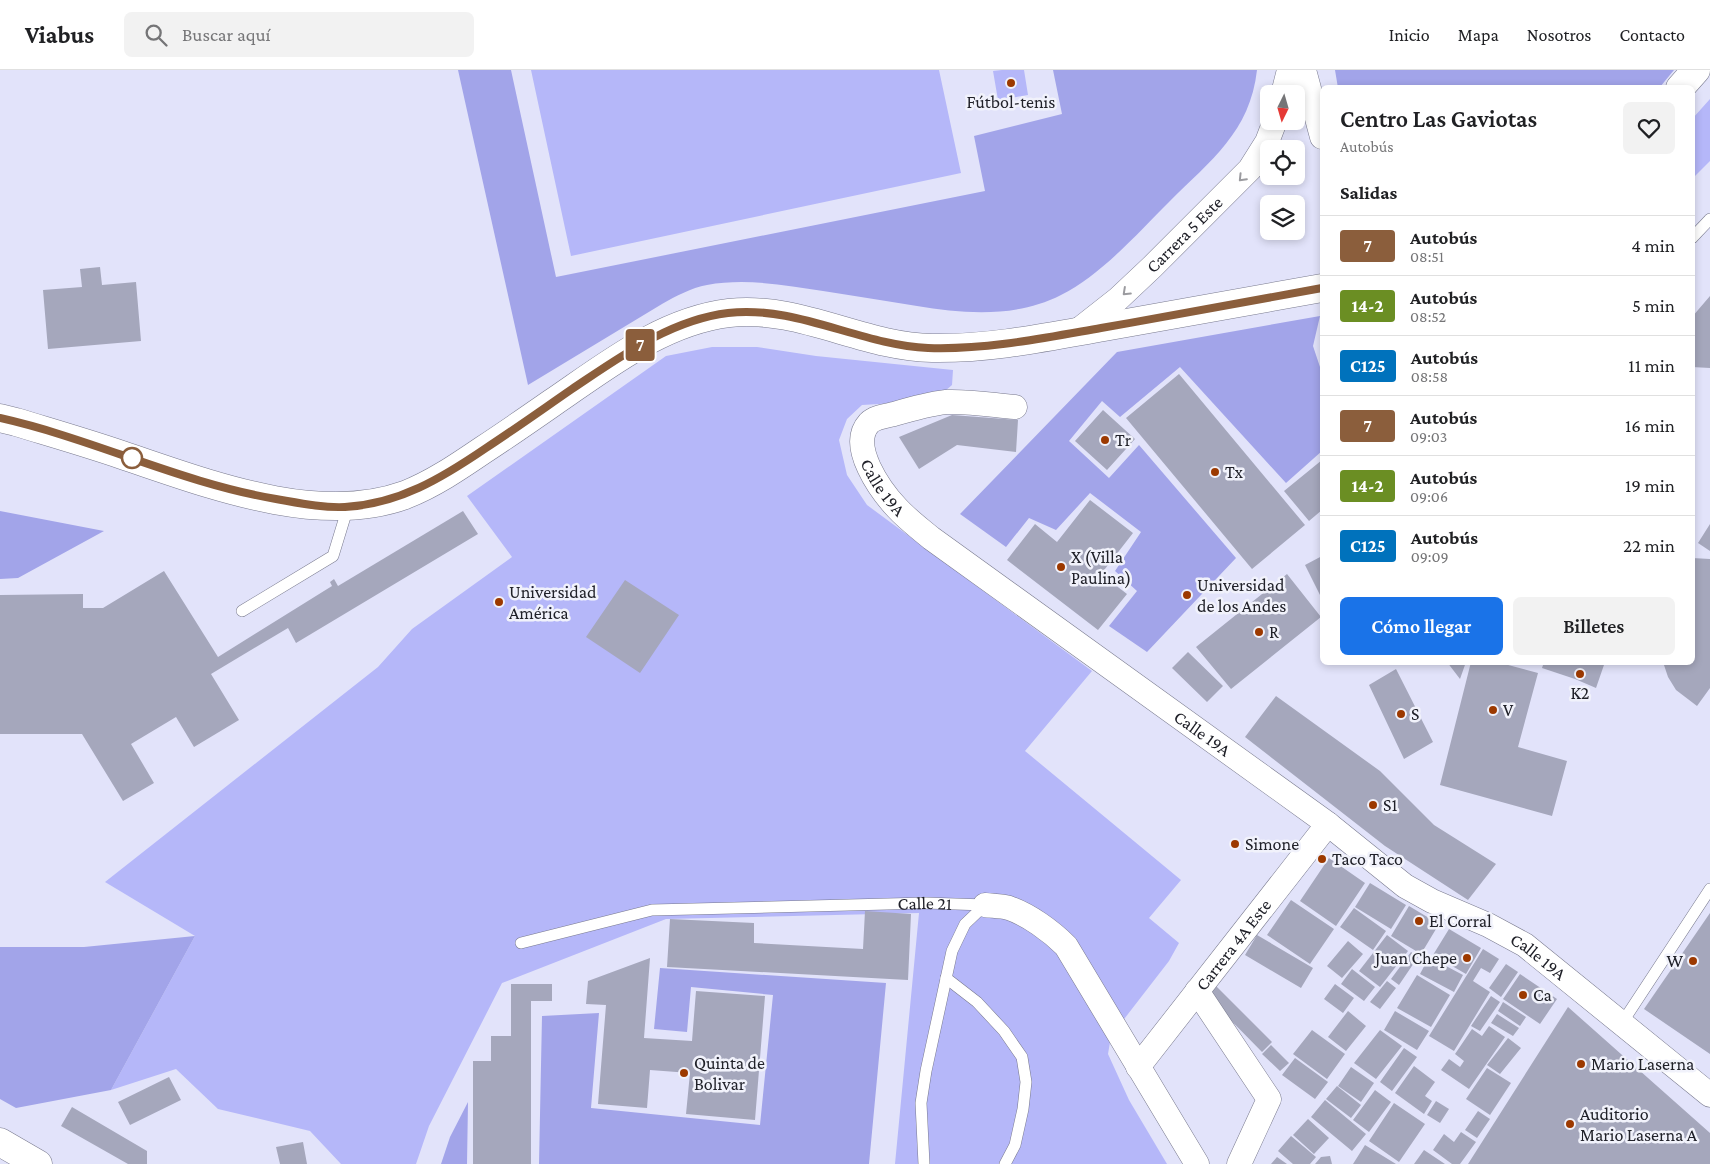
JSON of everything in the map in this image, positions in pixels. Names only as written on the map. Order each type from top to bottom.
[{"type":"main road","points":[[1683,85],[1696,70]]},
{"type":"main road","points":[[0,418],[217,487],[246,494],[322,506],[348,507],[395,498],[429,484],[464,463],[615,360],[645,342],[670,330],[710,316],[748,312],[769,313],[794,317],[883,342],[908,347],[958,348],[1023,342],[1320,288]]},
{"type":"main road","points":[[0,1142],[38,1164]]},
{"type":"street","points":[[1285,85],[1289,70]]},
{"type":"street","points":[[1304,70],[1320,130]]},
{"type":"street","name":"Carrera 5 Este","points":[[1076,332],[1118,299],[1250,169],[1267,142],[1272,130]]},
{"type":"street","name":"Calle 19A","points":[[1015,407],[946,402],[878,418],[870,423],[865,431],[863,440],[863,453],[868,468],[896,507],[931,538],[1328,824],[1405,886],[1432,901],[1488,925],[1525,945],[1710,1095]]},
{"type":"street","name":"Carrera 4A Este","points":[[1138,1067],[1328,824]]},
{"type":"street","name":"Calle 21","points":[[984,905],[1008,908],[1057,937],[1066,946],[1197,1164]]},
{"type":"street","points":[[1197,991],[1269,1099],[1239,1164]]},
{"type":"lane","points":[[1695,235],[1710,219]]},
{"type":"lane","points":[[242,611],[333,556],[348,507]]},
{"type":"lane","points":[[1622,1024],[1710,890]]},
{"type":"lane","name":"Calle 21","points":[[521,943],[652,910],[926,903],[984,905]]},
{"type":"lane","points":[[924,1164],[921,1104],[952,952],[965,924],[984,905]]},
{"type":"lane","points":[[946,978],[978,1002],[1004,1031],[1022,1057],[1026,1082],[1023,1109],[1015,1145],[1005,1164]]},
{"type":"shaded area","points":[[458,70],[511,70],[556,277],[985,191],[974,136],[1062,114],[1053,70],[1257,70],[1253,92],[1246,111],[1226,144],[1118,253],[1090,277],[1061,295],[1026,308],[1008,311],[972,312],[935,309],[809,289],[750,282],[701,286],[667,301],[528,385]]},
{"type":"shaded area","points":[[531,70],[939,70],[961,173],[571,256]]},
{"type":"shaded area","name":"Fútbol-tenis","points":[[1024,70],[1028,95],[998,100],[993,71]]},
{"type":"shaded area","points":[[1335,70],[1674,70],[1662,85],[1338,85]]},
{"type":"shaded area","points":[[1710,99],[1710,161],[1695,176],[1695,116]]},
{"type":"shaded area","points":[[1320,316],[1313,346],[1320,367],[1320,453],[1286,483],[1180,367],[1120,417],[1102,401],[1069,441],[1109,478],[1139,445],[1236,558],[1147,652],[1109,626],[1137,591],[1115,571],[1141,532],[1090,493],[1056,530],[1029,518],[1006,547],[960,514],[1117,352]]},
{"type":"shaded area","points":[[712,347],[757,347],[816,356],[953,370],[952,385],[938,397],[896,403],[862,405],[847,419],[839,440],[847,475],[867,505],[1092,671],[1025,751],[1181,880],[1149,918],[1179,943],[1169,961],[1111,1036],[1108,1054],[1129,1100],[1167,1164],[895,1164],[919,913],[666,919],[502,983],[429,1126],[416,1164],[341,1164],[310,1131],[218,1109],[176,1069],[111,1090],[195,936],[105,882],[378,667],[412,629],[512,557],[467,496],[666,356]]},
{"type":"shaded area","points":[[0,511],[104,531],[18,578],[0,579]]},
{"type":"shaded area","points":[[195,936],[111,1090],[16,1108],[0,1099],[0,947],[84,947]]},
{"type":"shaded area","points":[[660,968],[886,983],[869,1164],[539,1164],[542,1016],[599,1013],[591,1108],[760,1125],[773,995],[691,987],[687,1032],[654,1029]]},
{"type":"shaded area","points":[[468,1102],[467,1164],[441,1164],[450,1137]]},
{"type":"building","points":[[100,267],[102,285],[136,282],[141,341],[48,349],[43,290],[82,287],[80,269]]},
{"type":"building","points":[[1710,296],[1710,368],[1695,367],[1695,314]]},
{"type":"building","name":"Tx","points":[[1179,374],[1305,525],[1252,569],[1126,418]]},
{"type":"building","name":"Tr","points":[[1103,410],[1135,439],[1107,470],[1075,441]]},
{"type":"building","points":[[952,415],[1018,420],[1016,452],[957,445],[919,469],[899,437]]},
{"type":"building","points":[[1320,462],[1320,512],[1309,521],[1284,491]]},
{"type":"building","name":"X (Villa Paulina)","points":[[1090,500],[1133,533],[1101,574],[1127,594],[1098,630],[1007,560],[1035,524],[1057,542]]},
{"type":"building","points":[[463,511],[478,534],[296,643],[288,628],[211,674],[239,720],[194,747],[176,717],[131,744],[154,783],[123,801],[82,734],[0,734],[0,595],[83,594],[83,608],[103,608],[164,571],[218,657],[332,586],[330,582],[334,579],[338,586]]},
{"type":"building","points":[[1710,524],[1710,551],[1698,543]]},
{"type":"building","points":[[1320,557],[1320,595],[1305,565]]},
{"type":"building","points":[[1695,558],[1710,559],[1710,688],[1697,706],[1676,690],[1668,677],[1664,665],[1695,665]]},
{"type":"building","name":"R","points":[[1287,574],[1320,616],[1320,618],[1231,689],[1196,647]]},
{"type":"building","points":[[625,580],[679,615],[640,673],[586,637]]},
{"type":"building","points":[[1188,652],[1223,686],[1207,702],[1172,668]]},
{"type":"building","points":[[1449,665],[1465,665],[1460,679]]},
{"type":"building","name":"V","points":[[1470,665],[1508,665],[1538,673],[1518,747],[1567,761],[1552,816],[1440,785]]},
{"type":"building","name":"K2","points":[[1543,665],[1604,665],[1596,688],[1542,668]]},
{"type":"building","name":"S","points":[[1396,669],[1433,742],[1404,759],[1369,685]]},
{"type":"building","name":"S1","points":[[1276,696],[1380,771],[1434,825],[1496,864],[1468,900],[1385,846],[1245,737]]},
{"type":"building","points":[[1329,858],[1365,883],[1336,926],[1300,901]]},
{"type":"building","points":[[1370,883],[1406,905],[1391,929],[1355,907]]},
{"type":"building","points":[[1291,900],[1334,929],[1310,964],[1267,935]]},
{"type":"building","points":[[1409,906],[1439,924],[1421,954],[1391,936]]},
{"type":"building","points":[[1354,908],[1386,931],[1373,950],[1340,927]]},
{"type":"building","points":[[865,911],[911,914],[908,980],[667,967],[670,919],[754,923],[754,943],[863,949]]},
{"type":"building","name":"W","points":[[1710,913],[1710,1054],[1644,1009]]},
{"type":"building","points":[[1449,929],[1481,948],[1466,974],[1433,955]]},
{"type":"building","points":[[1257,935],[1313,968],[1301,988],[1245,955]]},
{"type":"building","points":[[1387,935],[1408,951],[1380,987],[1359,971]]},
{"type":"building","points":[[1348,941],[1363,954],[1342,978],[1327,966]]},
{"type":"building","points":[[1483,949],[1499,959],[1490,973],[1481,968],[1473,981],[1490,992],[1454,1051],[1429,1036]]},
{"type":"building","points":[[1411,952],[1418,957],[1399,985],[1391,979]]},
{"type":"building","points":[[1429,957],[1463,975],[1454,992],[1420,974]]},
{"type":"building","points":[[650,958],[644,1038],[692,1041],[696,991],[765,996],[755,1120],[686,1114],[690,1073],[650,1070],[647,1108],[598,1104],[606,1005],[586,1004],[588,981]]},
{"type":"building","points":[[1506,964],[1518,972],[1501,997],[1489,988]]},
{"type":"building","points":[[1352,969],[1375,987],[1364,1001],[1341,984]]},
{"type":"building","name":"Ca","points":[[1520,974],[1557,999],[1540,1024],[1503,999]]},
{"type":"building","points":[[1417,975],[1450,995],[1431,1027],[1397,1008]]},
{"type":"building","points":[[1387,981],[1396,988],[1380,1009],[1370,1002]]},
{"type":"building","points":[[1213,983],[1272,1042],[1262,1052],[1204,993]]},
{"type":"building","points":[[511,984],[552,984],[552,1001],[531,1001],[531,1164],[473,1164],[473,1061],[491,1061],[491,1036],[511,1036]]},
{"type":"building","points":[[1335,984],[1354,998],[1343,1013],[1324,999]]},
{"type":"building","points":[[1491,996],[1500,1002],[1480,1031],[1471,1026]]},
{"type":"building","points":[[1503,1002],[1526,1017],[1520,1026],[1498,1011]]},
{"type":"building","name":"Mario Laserna","points":[[1568,1007],[1710,1133],[1710,1164],[1468,1164]]},
{"type":"building","points":[[1348,1011],[1366,1026],[1346,1051],[1328,1037]]},
{"type":"building","points":[[1395,1011],[1429,1031],[1417,1050],[1384,1030]]},
{"type":"building","points":[[1497,1014],[1519,1028],[1513,1036],[1491,1023]]},
{"type":"building","points":[[1489,1026],[1505,1037],[1469,1089],[1441,1070],[1449,1059],[1460,1067],[1464,1061],[1455,1054],[1472,1029],[1482,1036]]},
{"type":"building","points":[[1312,1030],[1345,1054],[1327,1079],[1293,1054]]},
{"type":"building","points":[[1380,1030],[1402,1046],[1376,1079],[1354,1063]]},
{"type":"building","points":[[1508,1038],[1521,1048],[1500,1074],[1487,1065]]},
{"type":"building","points":[[1271,1045],[1289,1063],[1280,1071],[1262,1054]]},
{"type":"building","points":[[1404,1048],[1417,1057],[1392,1091],[1380,1082]]},
{"type":"building","points":[[1295,1058],[1328,1082],[1315,1099],[1282,1075]]},
{"type":"building","points":[[1414,1066],[1435,1082],[1425,1096],[1432,1101],[1424,1114],[1395,1093]]},
{"type":"building","points":[[1351,1067],[1374,1083],[1361,1102],[1338,1086]]},
{"type":"building","points":[[1487,1068],[1511,1083],[1490,1115],[1466,1099]]},
{"type":"building","points":[[169,1077],[181,1100],[130,1125],[118,1102]]},
{"type":"building","points":[[1337,1086],[1361,1105],[1351,1118],[1326,1099]]},
{"type":"building","points":[[1375,1090],[1391,1102],[1369,1132],[1353,1120]]},
{"type":"building","points":[[1325,1100],[1366,1134],[1352,1151],[1311,1117]]},
{"type":"building","points":[[1436,1101],[1449,1109],[1440,1123],[1427,1115]]},
{"type":"building","points":[[1394,1103],[1425,1124],[1399,1162],[1369,1141]]},
{"type":"building","points":[[72,1107],[147,1151],[147,1164],[128,1164],[61,1126]]},
{"type":"building","points":[[1478,1111],[1490,1119],[1477,1138],[1465,1130]]},
{"type":"building","points":[[1308,1119],[1329,1138],[1314,1154],[1293,1135]]},
{"type":"building","points":[[1461,1132],[1476,1142],[1460,1164],[1452,1164],[1433,1150],[1444,1134],[1454,1142]]},
{"type":"building","points":[[1291,1136],[1316,1157],[1310,1164],[1293,1164],[1278,1151]]},
{"type":"building","points":[[303,1142],[307,1164],[280,1164],[276,1147]]},
{"type":"building","points":[[1365,1145],[1396,1164],[1353,1164]]},
{"type":"building","points":[[1424,1150],[1445,1164],[1414,1164]]},
{"type":"building","points":[[1330,1156],[1332,1164],[1315,1164],[1321,1157]]},
{"type":"building","points":[[1277,1157],[1287,1164],[1271,1164]]},
{"type":"bus line","name":"7","points":[[0,418],[217,487],[246,494],[322,506],[348,507],[381,502],[422,488],[464,463],[615,360],[645,342],[670,330],[710,316],[748,312],[769,313],[794,317],[883,342],[908,347],[958,348],[1023,342],[1320,288]]},
{"type":"place","name":"Fútbol-tenis","points":[[1011,83]]},
{"type":"place","name":"Tr","points":[[1105,440]]},
{"type":"place","name":"Tx","points":[[1215,472]]},
{"type":"place","name":"X (Villa Paulina)","points":[[1061,567]]},
{"type":"place","name":"Universidad de los Andes","points":[[1187,595]]},
{"type":"place","name":"Universidad América","points":[[499,602]]},
{"type":"place","name":"R","points":[[1259,632]]},
{"type":"place","name":"K2","points":[[1580,674]]},
{"type":"place","name":"V","points":[[1493,710]]},
{"type":"place","name":"S","points":[[1401,714]]},
{"type":"place","name":"S1","points":[[1373,805]]},
{"type":"place","name":"Simone","points":[[1235,844]]},
{"type":"place","name":"Taco Taco","points":[[1322,859]]},
{"type":"place","name":"El Corral","points":[[1419,921]]},
{"type":"place","name":"Juan Chepe","points":[[1467,958]]},
{"type":"place","name":"W","points":[[1693,961]]},
{"type":"place","name":"Ca","points":[[1523,995]]},
{"type":"place","name":"Mario Laserna","points":[[1581,1064]]},
{"type":"place","name":"Quinta de Bolivar","points":[[684,1073]]},
{"type":"place","name":"Auditorio Mario Laserna A","points":[[1570,1124]]}]
